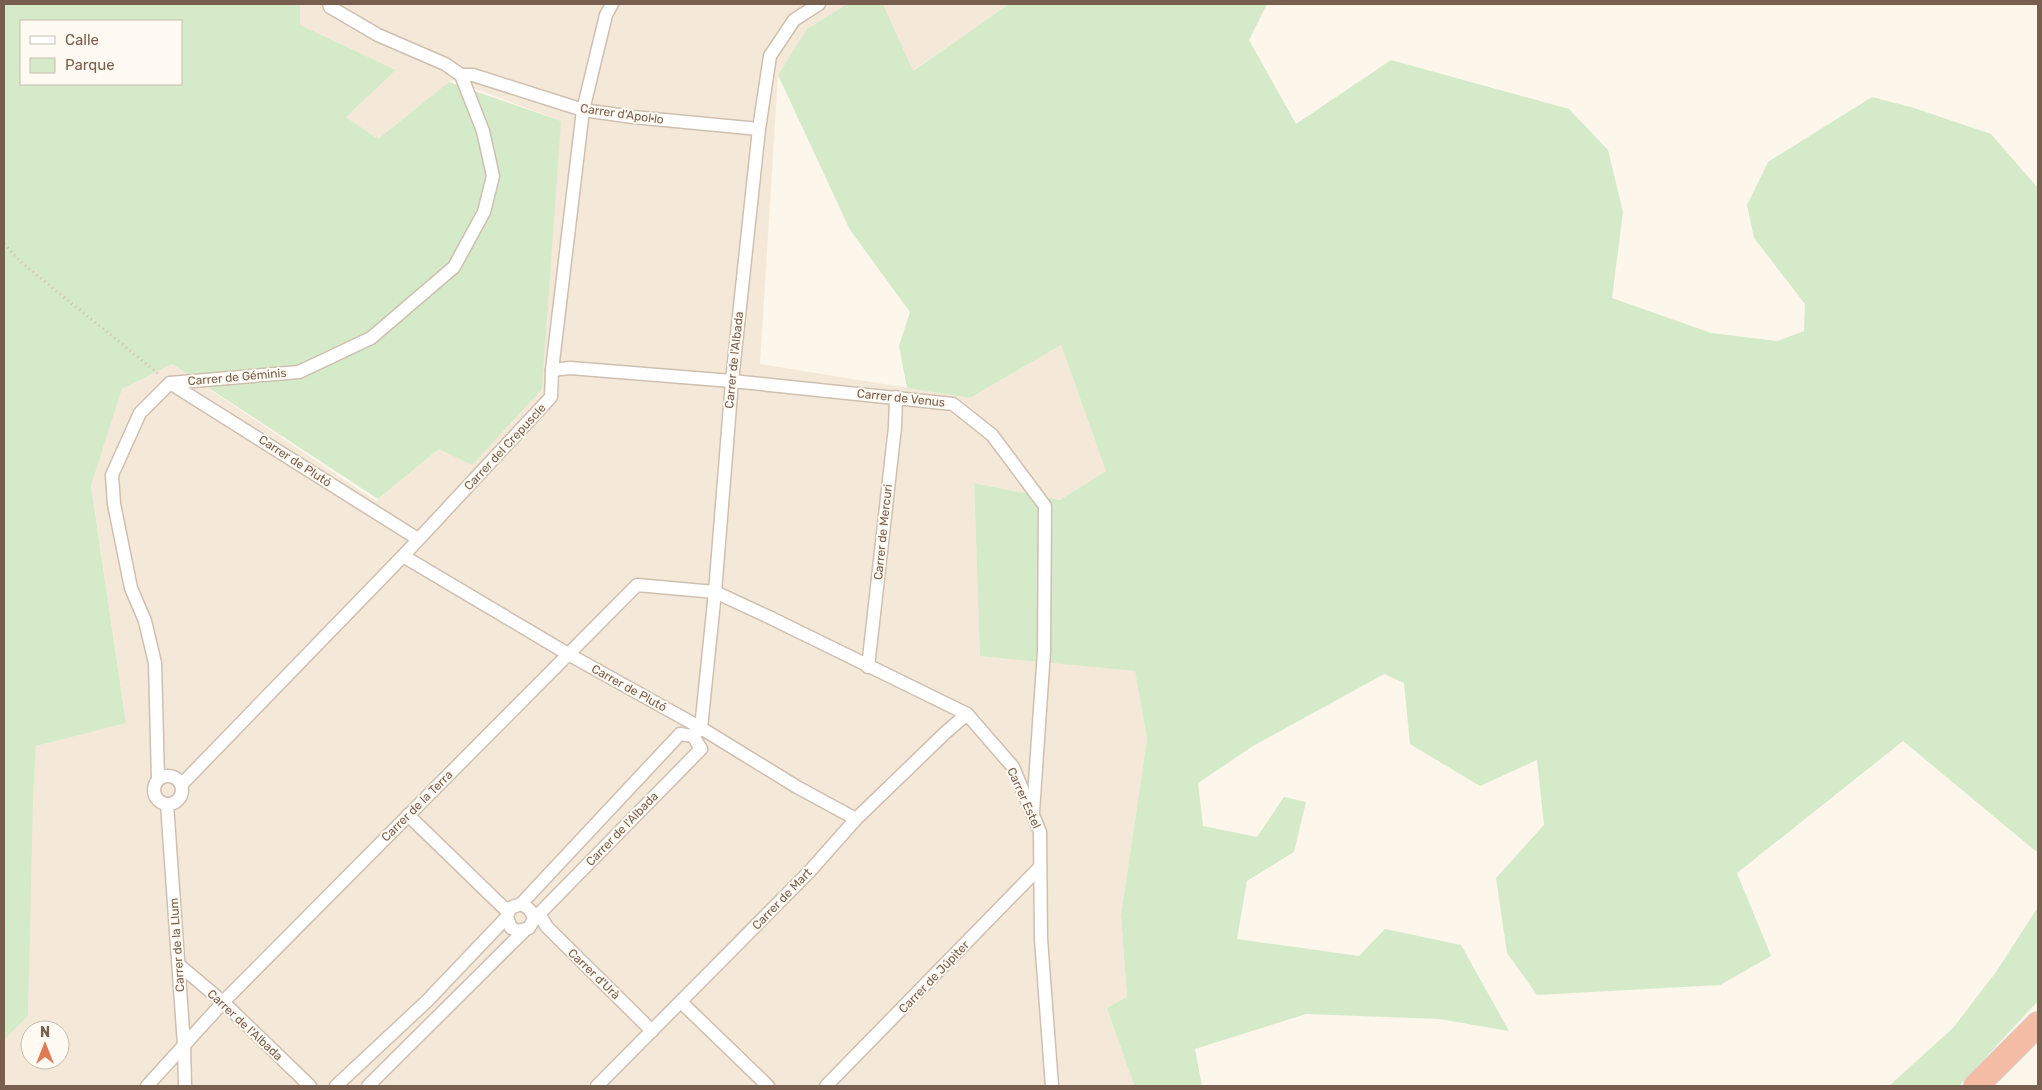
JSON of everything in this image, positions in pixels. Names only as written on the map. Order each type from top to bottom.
[{"type":"highway","points":[[1976,1086],[2038,1024]]},
{"type":"street","points":[[328,4],[378,35],[445,64],[461,75]]},
{"type":"street","name":"Carrer del Crepuscle","points":[[182,784],[403,556],[551,397],[552,370],[583,110],[606,15],[612,4]]},
{"type":"street","name":"Carrer de l'Albada","points":[[536,917],[701,749],[697,732],[715,592],[732,381],[758,129],[770,56],[794,20],[819,4]]},
{"type":"street","name":"Carrer d'Apol·lo","points":[[461,75],[473,75],[583,110],[758,129]]},
{"type":"street","name":"Carrer de Géminis","points":[[158,779],[155,663],[145,621],[131,588],[114,504],[112,476],[140,413],[170,383],[298,372],[371,338],[454,266],[484,212],[493,176],[483,132],[461,75]]},
{"type":"street","name":"Carrer de Venus","points":[[552,370],[570,368],[732,381],[952,404],[992,435],[1045,506],[1044,651],[1033,815]]},
{"type":"street","name":"Carrer de Plutó","points":[[170,383],[418,540]]},
{"type":"street","name":"Carrer de Mercuri","points":[[868,667],[895,427],[896,397]]},
{"type":"street","name":"Carrer de Plutó","points":[[403,556],[697,732],[856,819]]},
{"type":"street","name":"Carrer de la Terra","points":[[147,1086],[223,1002],[637,585],[715,592]]},
{"type":"street","name":"Carrer Estel","points":[[715,592],[967,714],[1013,768],[1040,832],[1041,939],[1052,1086]]},
{"type":"street","name":"Carrer de Mart","points":[[598,1086],[809,872],[856,819],[944,733],[967,714]]},
{"type":"street","name":"Carrer de l'Albada","points":[[521,904],[680,734],[697,732]]},
{"type":"street","points":[[162,776],[177,778],[182,784],[180,798],[167,804],[162,803],[155,796],[154,786],[162,776]]},
{"type":"street","name":"Carrer de la Llum","points":[[167,804],[179,965],[185,1086]]},
{"type":"street","points":[[408,815],[507,915],[511,928],[525,930]]},
{"type":"street","name":"Carrer de Júpiter","points":[[827,1086],[1040,867]]},
{"type":"street","points":[[336,1086],[427,1001],[514,906],[521,904],[530,909],[536,917],[532,924],[368,1086]]},
{"type":"street","name":"Carrer d'Urà","points":[[536,917],[652,1031]]},
{"type":"street","name":"Carrer de l'Albada","points":[[179,965],[223,1002],[310,1086]]},
{"type":"street","points":[[681,1002],[768,1086]]},
{"type":"path","points":[[4,244],[22,263],[170,383]]},
{"type":"shaded area","points":[[300,4],[847,4],[807,29],[778,75],[760,364],[970,398],[1061,345],[1106,471],[1061,500],[974,483],[980,655],[1135,670],[1147,739],[1121,915],[1127,997],[1108,1008],[1134,1086],[4,1086],[4,1040],[20,1024],[20,1070],[70,1070],[70,1020],[24,1020],[28,1016],[31,826],[36,746],[126,722],[91,483],[122,389],[172,364],[376,501],[439,449],[561,121],[452,80],[378,139],[346,117],[396,70],[299,25]]},
{"type":"shaded area","points":[[883,4],[1009,4],[912,71]]},
{"type":"green space","points":[[4,4],[300,4],[300,25],[396,70],[346,117],[378,139],[449,82],[561,121],[542,389],[472,465],[439,449],[378,499],[172,364],[122,389],[91,485],[126,723],[36,746],[28,1016],[24,1020],[20,1020],[20,1024],[4,1040]]},
{"type":"green space","points":[[847,4],[883,4],[913,71],[1009,4],[1267,4],[1249,40],[1296,124],[1391,60],[1569,109],[1608,150],[1623,212],[1612,298],[1711,333],[1777,341],[1804,331],[1805,304],[1754,238],[1747,205],[1768,162],[1872,97],[1914,108],[1991,134],[2038,188],[2038,853],[1903,741],[1737,873],[1771,956],[1720,985],[1537,995],[1507,953],[1496,878],[1544,825],[1537,760],[1480,786],[1410,744],[1404,683],[1384,674],[1253,746],[1198,783],[1203,826],[1257,837],[1284,797],[1306,802],[1294,852],[1247,881],[1237,939],[1359,956],[1385,929],[1461,945],[1509,1031],[1439,1019],[1306,1014],[1195,1049],[1202,1086],[1132,1086],[1134,1085],[1107,1008],[1127,997],[1121,915],[1147,739],[1135,671],[980,656],[974,483],[1060,500],[1106,471],[1061,345],[970,398],[907,388],[899,346],[910,312],[850,230],[778,75],[807,29]]},
{"type":"green space","points":[[2038,907],[2038,1001],[1959,1086],[1889,1086],[1953,1028],[1996,972]]}]
